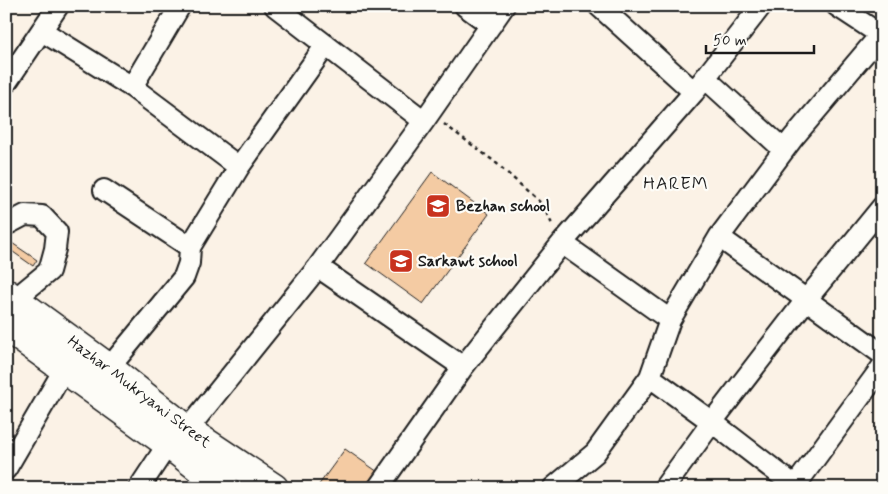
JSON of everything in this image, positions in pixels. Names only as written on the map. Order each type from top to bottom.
[{"type":"highway","name":"Hazhar Mukryani Street","points":[[11,296],[110,368],[225,488]]},
{"type":"highway","name":"Hazhar Mukryani Street","points":[[6,326],[64,368],[178,437],[274,488]]},
{"type":"street","points":[[6,83],[58,6]]},
{"type":"street","points":[[132,87],[180,6]]},
{"type":"street","points":[[276,6],[326,45],[427,117]]},
{"type":"street","points":[[465,6],[491,24]]},
{"type":"street","points":[[138,488],[318,267],[427,117],[504,6]]},
{"type":"street","points":[[378,488],[463,367],[562,243],[700,85],[761,6]]},
{"type":"street","points":[[553,488],[595,453],[650,378],[670,320],[719,237],[784,150],[881,34],[837,6]]},
{"type":"street","points":[[612,10],[700,85],[784,150]]},
{"type":"street","points":[[42,32],[132,87],[239,167]]},
{"type":"street","points":[[110,368],[184,277],[189,264],[190,248],[239,167],[326,45]]},
{"type":"street","points":[[104,190],[190,248]]},
{"type":"street","points":[[664,488],[806,300],[882,207]]},
{"type":"street","points":[[6,226],[25,215],[42,216],[57,232],[56,249],[49,271],[11,296]]},
{"type":"street","points":[[719,237],[882,354]]},
{"type":"street","points":[[562,243],[670,320]]},
{"type":"street","points":[[318,267],[463,367]]},
{"type":"street","points":[[650,378],[712,422],[796,487],[882,366]]},
{"type":"street","points":[[6,468],[64,368]]},
{"type":"path","points":[[427,117],[495,162],[542,204],[562,243]]},
{"type":"building","points":[[432,172],[489,214],[423,304],[366,263]]},
{"type":"building","points":[[9,241],[37,260],[33,266],[6,247]]},
{"type":"building","points":[[345,449],[378,472],[367,488],[319,488],[318,486]]},
{"type":"place","name":"Bezhan school","points":[[438,206]]},
{"type":"place","name":"Sarkawt school","points":[[401,261]]},
{"type":"district","name":"HAREM","points":[[676,184]]}]
